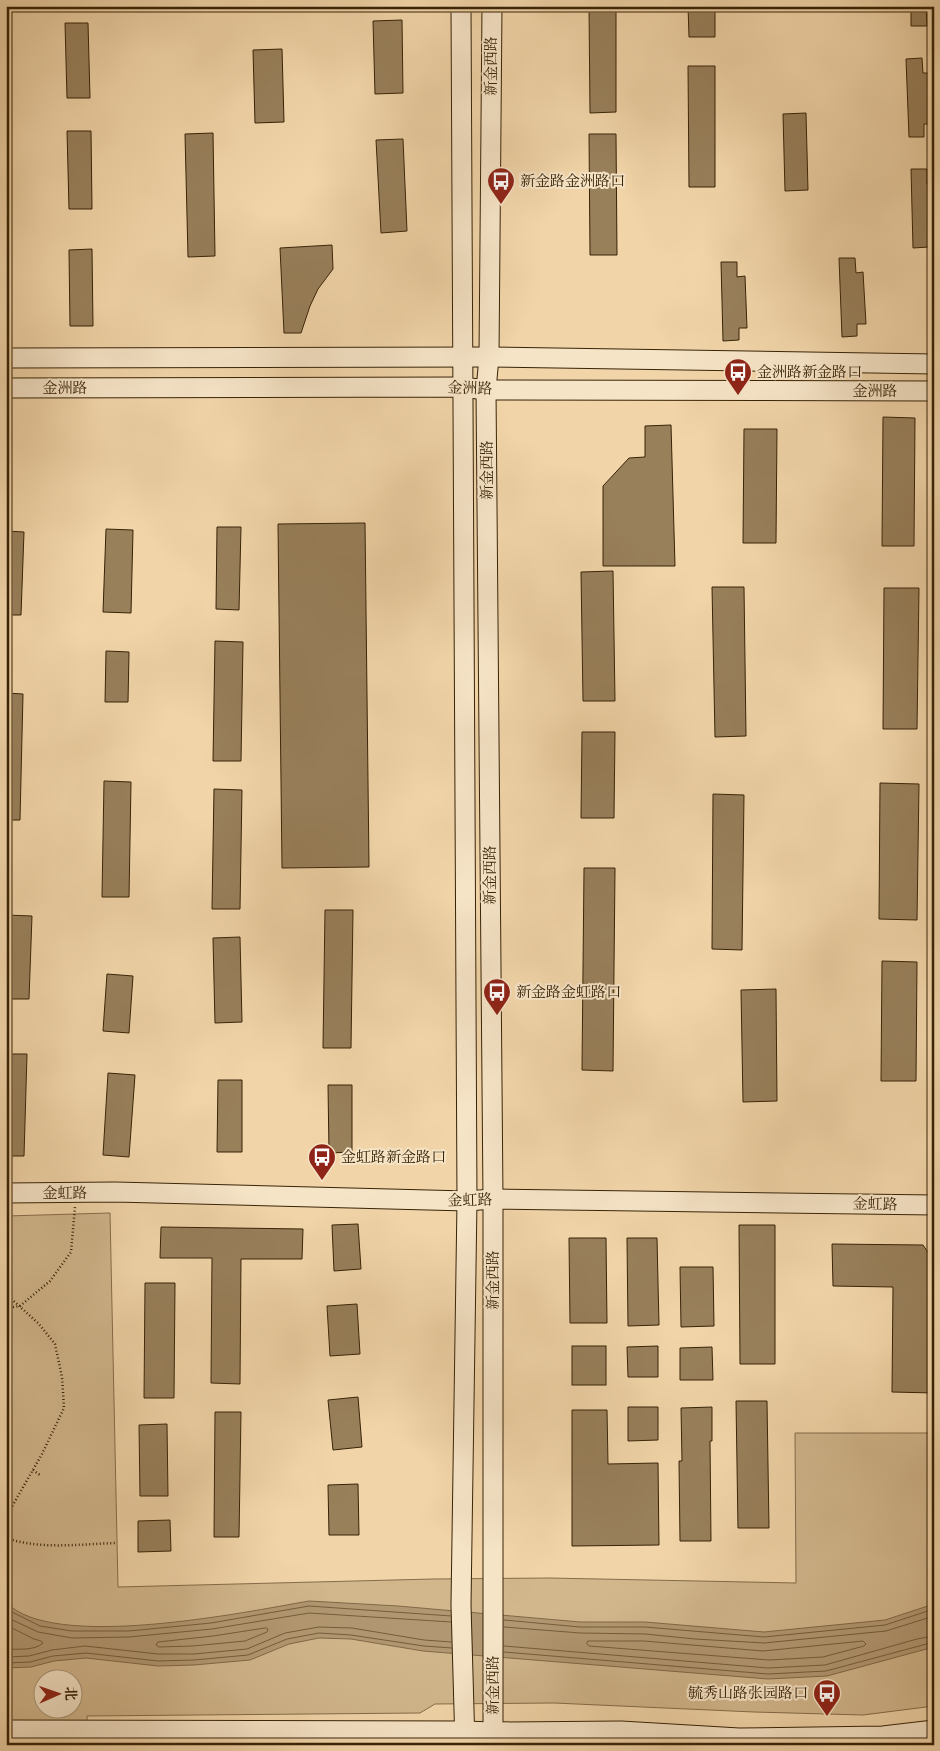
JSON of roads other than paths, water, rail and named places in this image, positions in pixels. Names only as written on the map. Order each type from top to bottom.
[{"type":"main road","name":"新金西路","points":[[461,6],[467,1201],[461,1605],[465,1738]]},
{"type":"main road","name":"新金西路","points":[[492,6],[489,357],[486,390],[493,1199],[493,1739]]},
{"type":"main road","name":"金洲路","points":[[6,358],[489,357],[934,364]]},
{"type":"main road","name":"金洲路","points":[[6,388],[462,387],[486,390],[934,391]]},
{"type":"main road","name":"金虹路","points":[[6,1193],[467,1201],[493,1199],[934,1205]]},
{"type":"main road","points":[[6,1730],[493,1739],[621,1731],[739,1738],[883,1736],[934,1730]]},
{"type":"water","points":[[309,1601],[398,1606],[580,1622],[645,1622],[764,1632],[885,1620],[934,1604],[934,1647],[827,1676],[768,1679],[423,1651],[351,1639],[319,1638],[289,1644],[250,1660],[158,1666],[86,1658],[54,1661],[31,1667],[6,1668],[6,1602],[29,1617],[63,1624],[105,1627],[197,1619]]},
{"type":"place","name":"新金路金洲路口","points":[[501,205]]},
{"type":"place","name":"金洲路新金路口","points":[[738,396]]},
{"type":"place","name":"新金路金虹路口","points":[[497,1016]]},
{"type":"place","name":"金虹路新金路口","points":[[322,1181]]},
{"type":"place","name":"毓秀山路张园路口","points":[[827,1717]]}]
